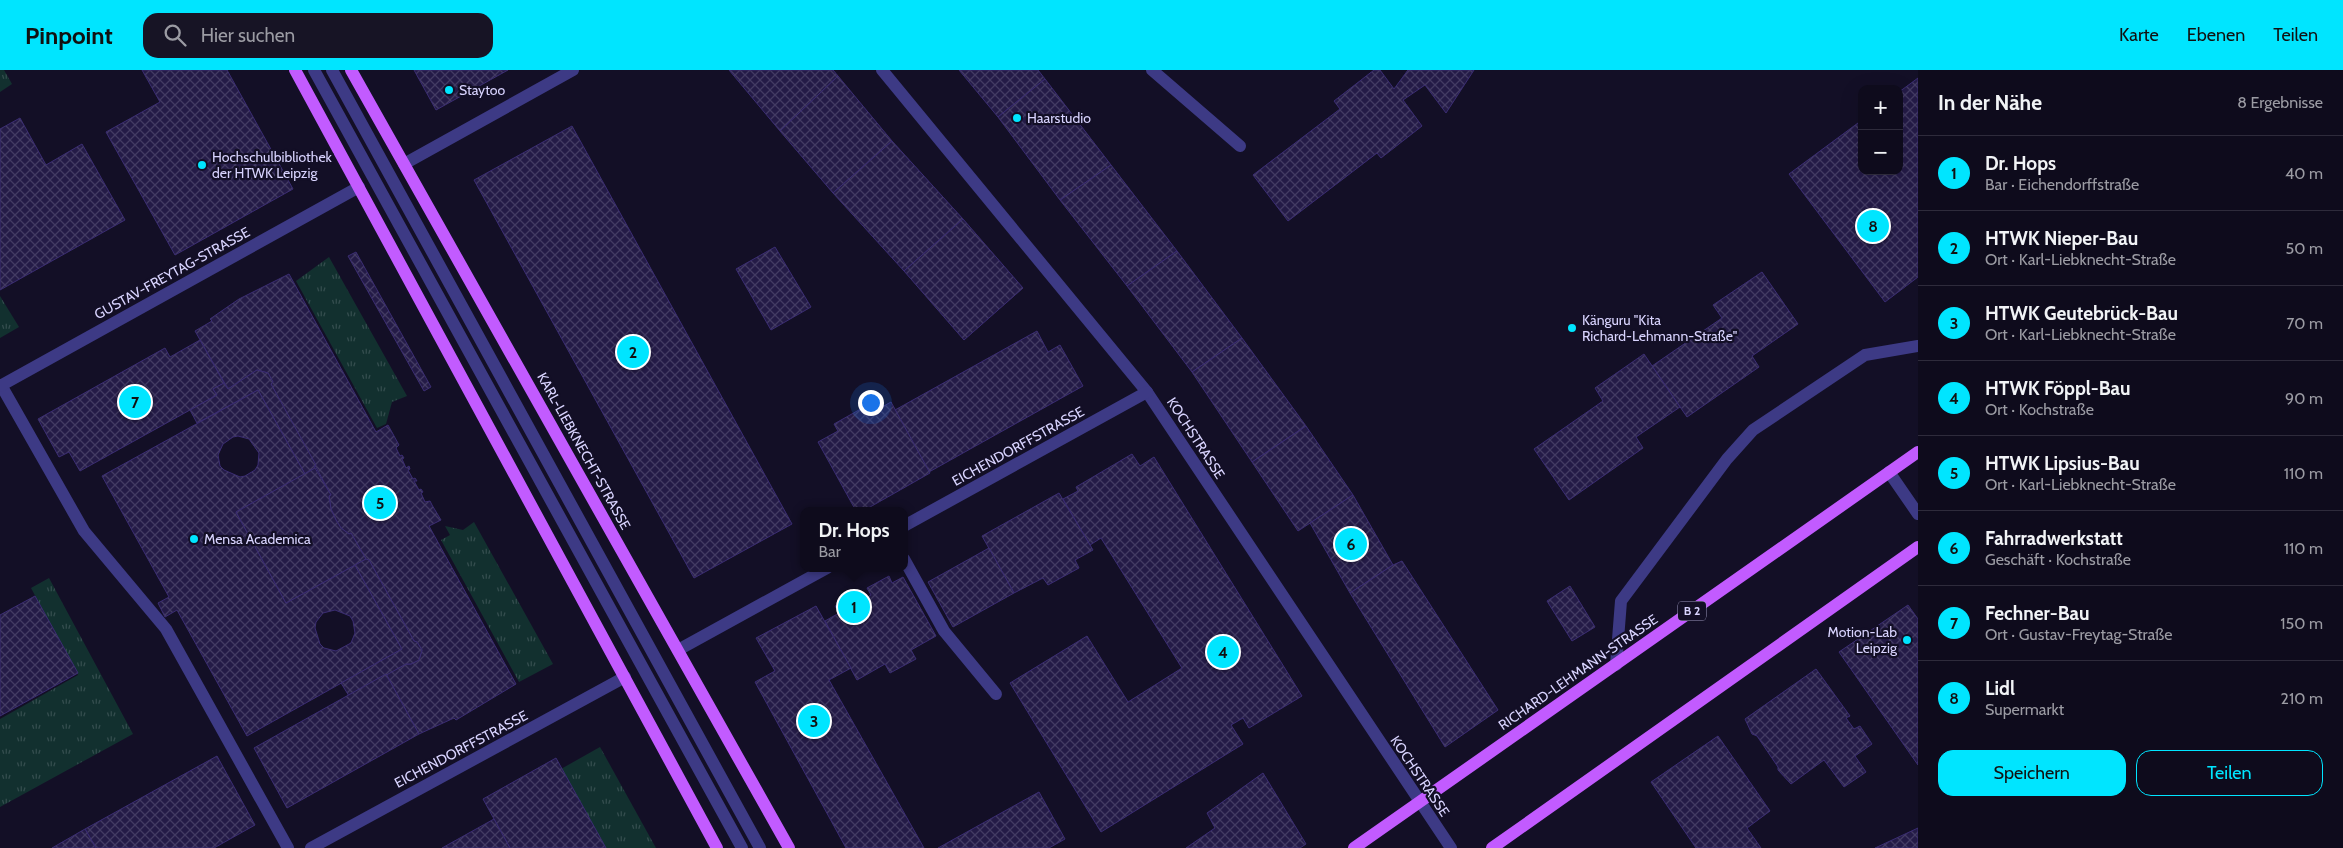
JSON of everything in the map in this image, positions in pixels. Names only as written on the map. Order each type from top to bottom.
[{"type":"main road","points":[[294,70],[717,848]]},
{"type":"main road","name":"KARL-LIEBKNECHT-STRASSE","points":[[351,70],[789,848]]},
{"type":"main road","name":"RICHARD-LEHMANN-STRASSE","points":[[1354,848],[1918,452]]},
{"type":"main road","points":[[1492,848],[1918,547]]},
{"type":"street","points":[[314,70],[742,848]]},
{"type":"street","points":[[332,70],[760,848]]},
{"type":"street","points":[[404,164],[573,70]]},
{"type":"street","name":"KOCHSTRASSE","points":[[882,70],[1147,392],[1451,848]]},
{"type":"street","points":[[1152,70],[1240,146]]},
{"type":"street","name":"GUSTAV-FREYTAG-STRASSE","points":[[0,386],[359,187]]},
{"type":"street","points":[[1616,665],[1621,601],[1727,459],[1753,430],[1865,355],[1918,346]]},
{"type":"street","points":[[0,386],[84,531],[166,629],[288,848]]},
{"type":"street","name":"EICHENDORFFSTRASSE","points":[[908,524],[1147,392]]},
{"type":"street","points":[[1889,472],[1918,514]]},
{"type":"street","points":[[908,566],[944,631],[996,694]]},
{"type":"street","points":[[678,650],[820,572]]},
{"type":"street","name":"EICHENDORFFSTRASSE","points":[[311,848],[625,677]]},
{"type":"green space","points":[[0,70],[4,70],[12,84],[0,92]]},
{"type":"green space","points":[[329,257],[407,396],[392,402],[386,424],[377,428],[296,281]]},
{"type":"green space","points":[[0,296],[19,327],[0,338]]},
{"type":"green space","points":[[474,522],[553,664],[519,682],[441,540],[450,535],[445,526],[463,530]]},
{"type":"green space","points":[[49,578],[133,734],[0,807],[0,719],[78,675],[31,588]]},
{"type":"green space","points":[[600,747],[656,848],[605,848],[561,769]]},
{"type":"building","name":"Hochschulbibliothek der HTWK Leipzig","points":[[142,70],[227,70],[293,189],[175,255],[106,132],[160,102]]},
{"type":"building","name":"Staytoo","points":[[414,70],[508,70],[436,110]]},
{"type":"building","points":[[729,70],[833,70],[838,76],[780,131]]},
{"type":"building","points":[[959,70],[1038,70],[1045,79],[998,117]]},
{"type":"building","points":[[1374,70],[1380,70],[1394,89],[1408,70],[1474,70],[1446,113],[1425,85],[1403,100],[1422,126],[1381,158],[1377,153],[1288,221],[1253,175],[1340,109],[1334,101]]},
{"type":"building","points":[[838,76],[892,141],[833,193],[780,131]]},
{"type":"building","points":[[1918,78],[1918,277],[1885,302],[1789,174],[1858,123],[1858,175],[1903,175],[1903,89]]},
{"type":"building","points":[[1045,79],[1111,165],[1060,200],[998,117]]},
{"type":"building","points":[[20,118],[46,165],[82,144],[125,220],[0,290],[0,129]]},
{"type":"building","points":[[572,126],[792,524],[694,578],[474,180]]},
{"type":"building","points":[[892,141],[963,219],[904,271],[833,193]]},
{"type":"building","points":[[1111,165],[1177,251],[1127,286],[1060,200]]},
{"type":"building","points":[[963,219],[1023,288],[964,340],[904,271]]},
{"type":"building","points":[[775,247],[811,307],[771,330],[736,269]]},
{"type":"building","points":[[1177,251],[1242,338],[1192,372],[1127,286]]},
{"type":"building","points":[[356,252],[431,387],[424,391],[348,256]]},
{"type":"building","points":[[1762,272],[1798,324],[1752,356],[1759,367],[1687,417],[1652,366],[1722,318],[1713,305]]},
{"type":"building","points":[[289,274],[376,432],[388,425],[399,445],[396,448],[400,456],[402,455],[404,458],[402,459],[406,468],[409,466],[410,469],[408,470],[413,479],[415,478],[417,481],[414,481],[419,490],[421,489],[423,492],[421,493],[425,502],[430,501],[441,520],[429,526],[516,684],[456,720],[454,718],[419,734],[386,674],[419,660],[422,650],[417,642],[414,641],[369,560],[367,561],[351,533],[349,534],[341,528],[336,520],[331,509],[329,496],[331,495],[271,384],[273,382],[268,373],[257,370],[228,389],[195,331],[212,321],[210,319],[239,299]]},
{"type":"building","points":[[1037,331],[1048,352],[1060,345],[1083,386],[929,472],[895,410]]},
{"type":"building","points":[[1242,338],[1306,426],[1252,462],[1192,372]]},
{"type":"building","points":[[200,340],[224,383],[213,389],[217,395],[80,471],[69,452],[59,457],[38,419],[165,348],[170,357]]},
{"type":"building","points":[[1644,354],[1680,407],[1636,437],[1643,448],[1569,500],[1534,449],[1603,401],[1595,388]]},
{"type":"building","points":[[257,370],[268,373],[273,382],[271,384],[316,465],[314,466],[315,468],[305,474],[258,390],[197,423],[190,410],[217,395],[213,389],[224,383],[228,389]]},
{"type":"building","name":"Mensa Academica","points":[[258,390],[305,474],[236,512],[286,603],[355,565],[402,649],[247,736],[177,610],[165,617],[158,603],[169,597],[102,476]],"holes":[[[238,436],[249,439],[259,453],[258,465],[255,470],[240,477],[224,470],[220,466],[218,455],[223,444]],[[335,610],[350,616],[355,633],[351,643],[336,651],[324,648],[320,644],[315,628],[316,622],[323,613]]]},
{"type":"building","points":[[891,402],[930,473],[870,507],[854,507],[818,442],[838,431],[834,424],[866,406],[871,413]]},
{"type":"building","points":[[1306,426],[1353,495],[1298,531],[1252,462]]},
{"type":"building","points":[[1132,454],[1140,466],[1154,457],[1302,696],[1249,728],[1243,718],[1231,725],[1243,744],[1101,832],[1010,683],[1087,636],[1128,702],[1182,668],[1101,538],[1090,545],[1063,499],[1078,491],[1076,487]]},
{"type":"building","points":[[315,468],[331,495],[329,496],[331,509],[336,520],[341,528],[349,534],[351,533],[366,559],[286,603],[236,512]]},
{"type":"building","points":[[1059,493],[1093,550],[1075,560],[1079,568],[1048,585],[1043,578],[1014,593],[982,536]]},
{"type":"building","points":[[1353,495],[1393,565],[1350,593],[1310,523]]},
{"type":"building","points":[[989,548],[1014,593],[953,627],[928,582]]},
{"type":"building","points":[[366,559],[369,560],[414,641],[417,642],[422,650],[419,660],[406,664],[349,696],[341,683],[402,649],[355,565]]},
{"type":"building","points":[[1402,561],[1498,710],[1445,747],[1350,593]]},
{"type":"building","points":[[889,576],[892,583],[903,577],[936,636],[911,650],[916,659],[890,673],[885,664],[857,680],[825,621],[839,613],[835,606],[858,593],[862,600],[871,595],[867,588]]},
{"type":"building","points":[[1570,586],[1595,627],[1572,641],[1547,601]]},
{"type":"building","points":[[35,596],[78,673],[0,716],[0,615]]},
{"type":"building","points":[[1908,605],[1918,619],[1918,765],[1839,652]]},
{"type":"building","points":[[816,606],[851,668],[829,680],[924,848],[846,848],[755,682],[775,671],[756,638]]},
{"type":"building","points":[[1816,669],[1850,716],[1846,718],[1854,729],[1860,726],[1872,744],[1855,756],[1866,772],[1844,787],[1824,760],[1791,784],[1778,770],[1778,767],[1757,736],[1752,734],[1745,719]]},
{"type":"building","points":[[386,674],[419,734],[287,808],[254,748]]},
{"type":"building","points":[[1718,736],[1770,811],[1747,828],[1761,848],[1696,848],[1651,782]]},
{"type":"building","points":[[217,756],[255,825],[214,848],[96,848],[85,829]]},
{"type":"building","points":[[556,758],[606,848],[510,848],[483,799]]},
{"type":"building","points":[[1263,773],[1306,844],[1300,848],[1186,848],[1215,828],[1207,813]]},
{"type":"building","points":[[1039,792],[1065,839],[1049,848],[938,848]]},
{"type":"building","points":[[494,819],[510,848],[442,848]]},
{"type":"building","points":[[1918,828],[1918,848],[1875,848]]},
{"type":"building","points":[[85,829],[96,848],[52,848]]},
{"type":"place","name":"Staytoo","points":[[449,90]]},
{"type":"place","name":"Haarstudio","points":[[1017,118]]},
{"type":"place","name":"Hochschulbibliothek der HTWK Leipzig","points":[[202,165]]},
{"type":"place","name":"Lidl","points":[[1873,226]]},
{"type":"place","name":"Känguru \"Kita Richard-Lehmann-Straße\"","points":[[1572,328]]},
{"type":"place","name":"HTWK Nieper-Bau","points":[[633,352]]},
{"type":"place","name":"Fechner-Bau","points":[[135,402]]},
{"type":"place","name":"HTWK Lipsius-Bau","points":[[380,503]]},
{"type":"place","name":"Mensa Academica","points":[[194,539]]},
{"type":"place","name":"Fahrradwerkstatt","points":[[1351,544]]},
{"type":"place","name":"Dr. Hops","points":[[854,607]]},
{"type":"place","name":"Motion-Lab Leipzig","points":[[1907,640]]},
{"type":"place","name":"HTWK Föppl-Bau","points":[[1223,652]]},
{"type":"place","name":"HTWK Geutebrück-Bau","points":[[814,721]]}]
